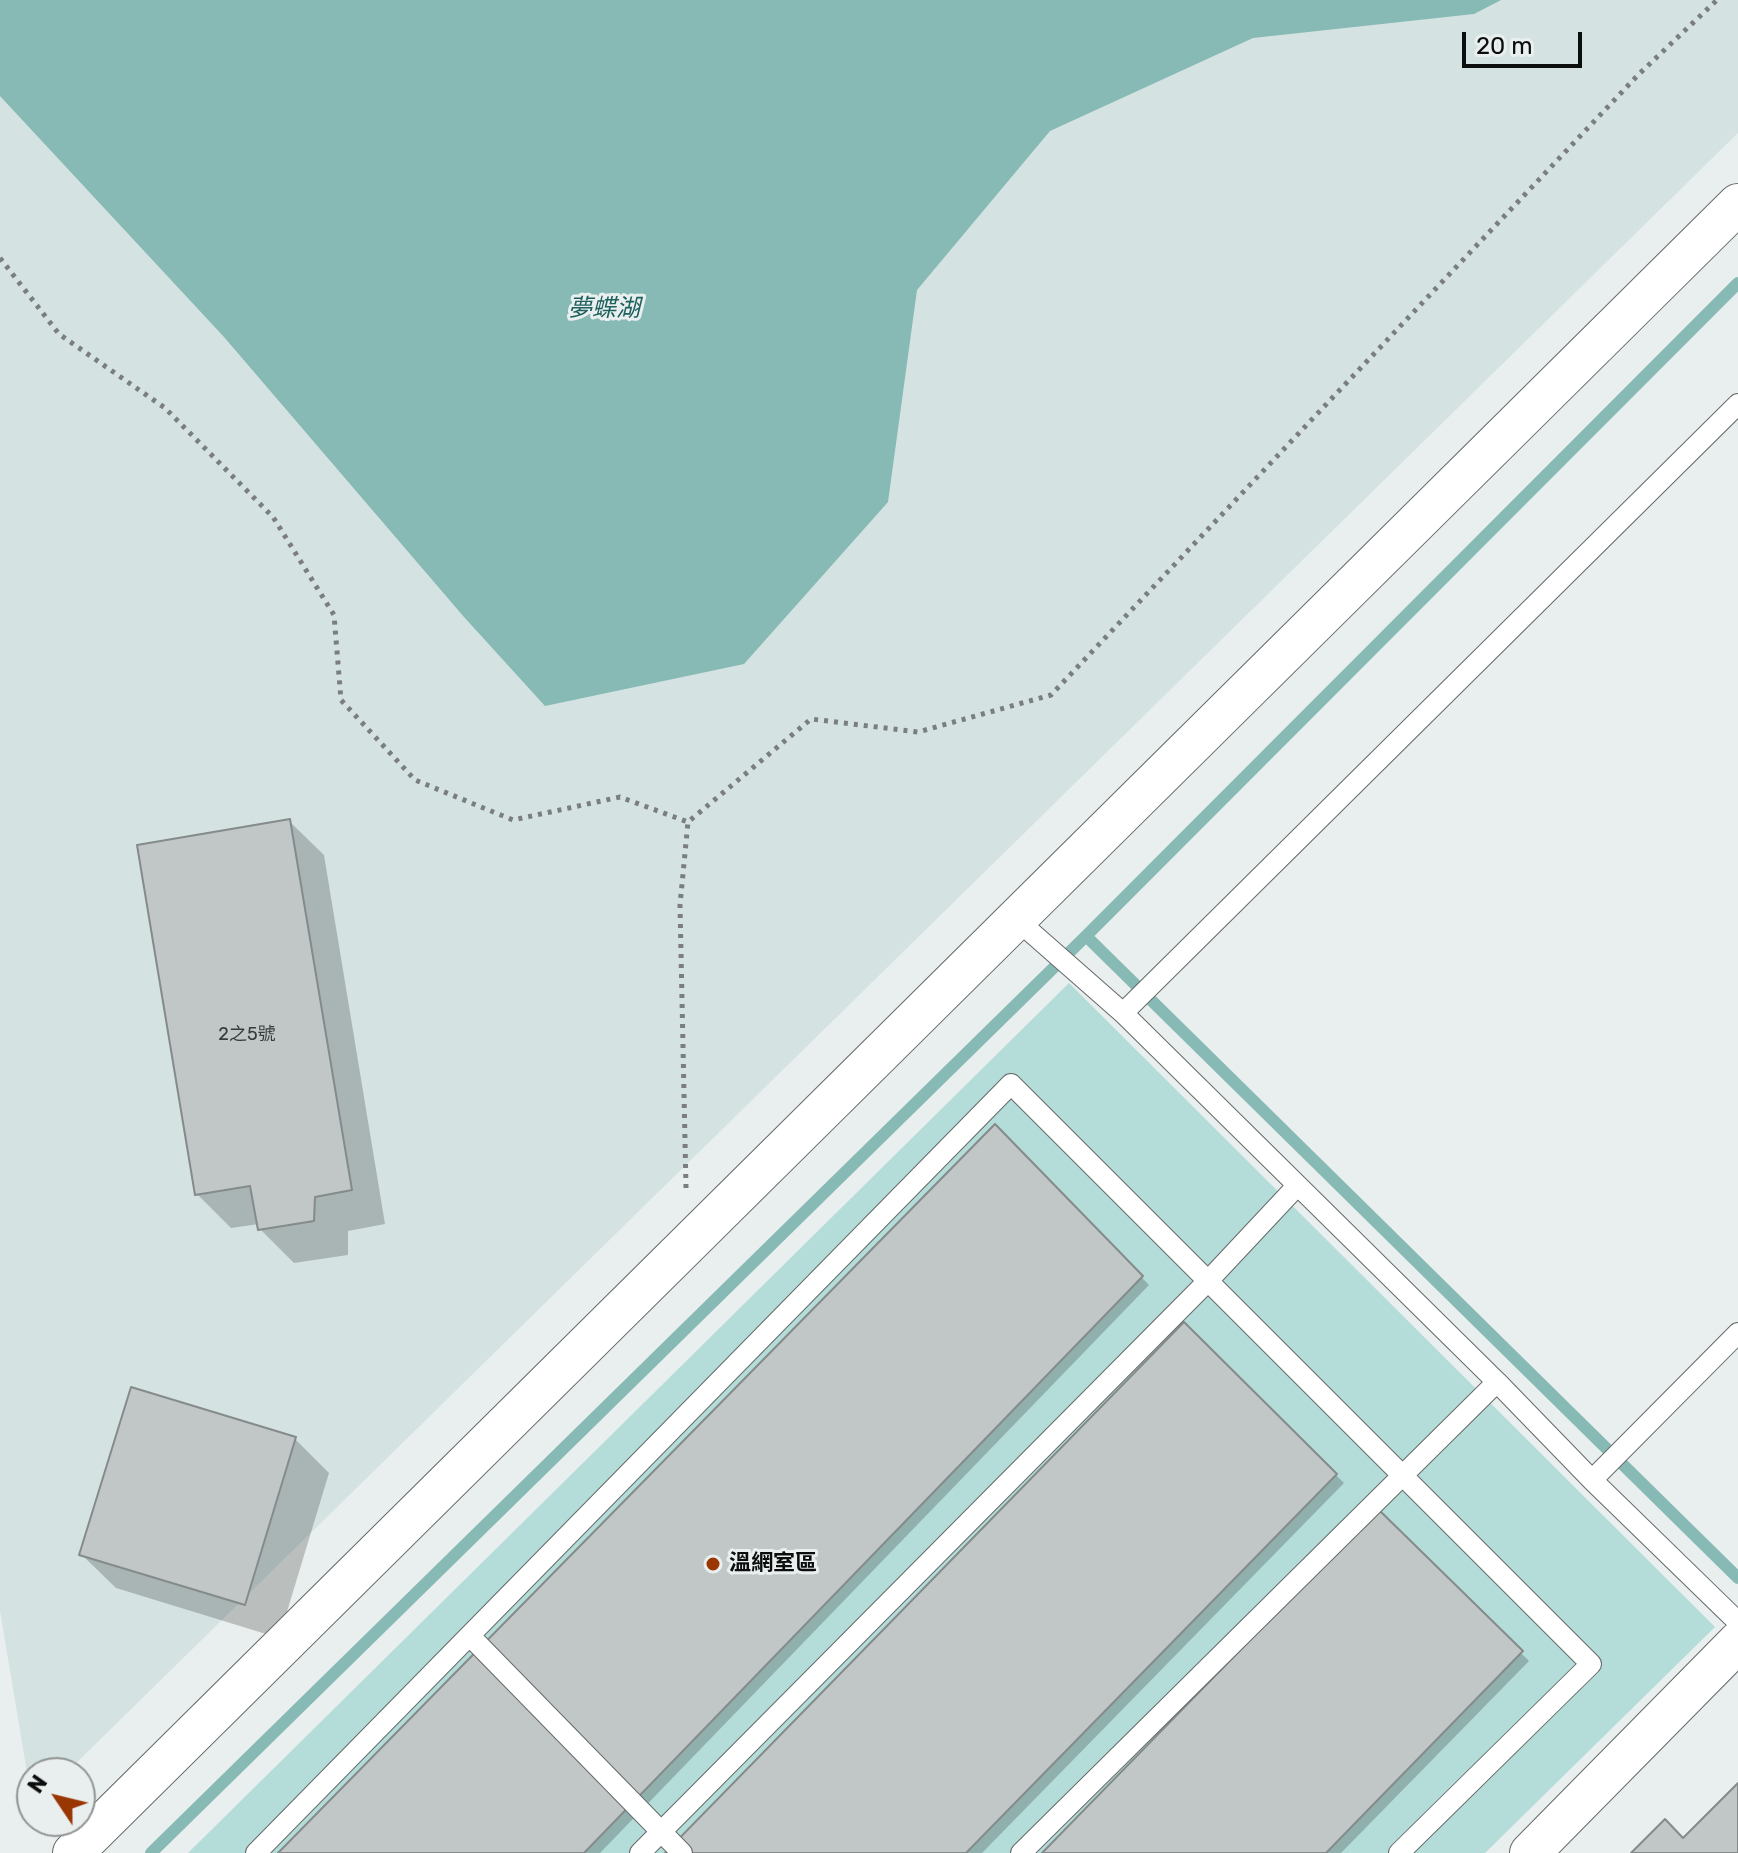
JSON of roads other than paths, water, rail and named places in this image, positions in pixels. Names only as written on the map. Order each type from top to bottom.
[{"type":"street","points":[[73,1853],[1738,204]]},
{"type":"street","points":[[1530,1853],[1738,1642]]},
{"type":"lane","points":[[1123,1013],[1738,404]]},
{"type":"lane","points":[[1016,919],[1123,1013],[1738,1622]]},
{"type":"lane","points":[[256,1853],[1011,1084],[1591,1664],[1399,1853]]},
{"type":"lane","points":[[640,1853],[1208,1281],[1296,1187]]},
{"type":"lane","points":[[1592,1480],[1738,1333]]},
{"type":"lane","points":[[1021,1853],[1497,1382]]},
{"type":"lane","points":[[470,1636],[682,1853]]},
{"type":"water","name":"夢蝶湖","points":[[0,0],[1501,0],[1474,14],[1253,38],[1050,131],[917,290],[888,502],[744,664],[545,706],[464,617],[224,337],[0,96]]},
{"type":"waterway","points":[[151,1853],[1086,936],[1738,283]]},
{"type":"waterway","points":[[1086,936],[1738,1578]]},
{"type":"place","name":"溫網室區","points":[[713,1564]]}]
